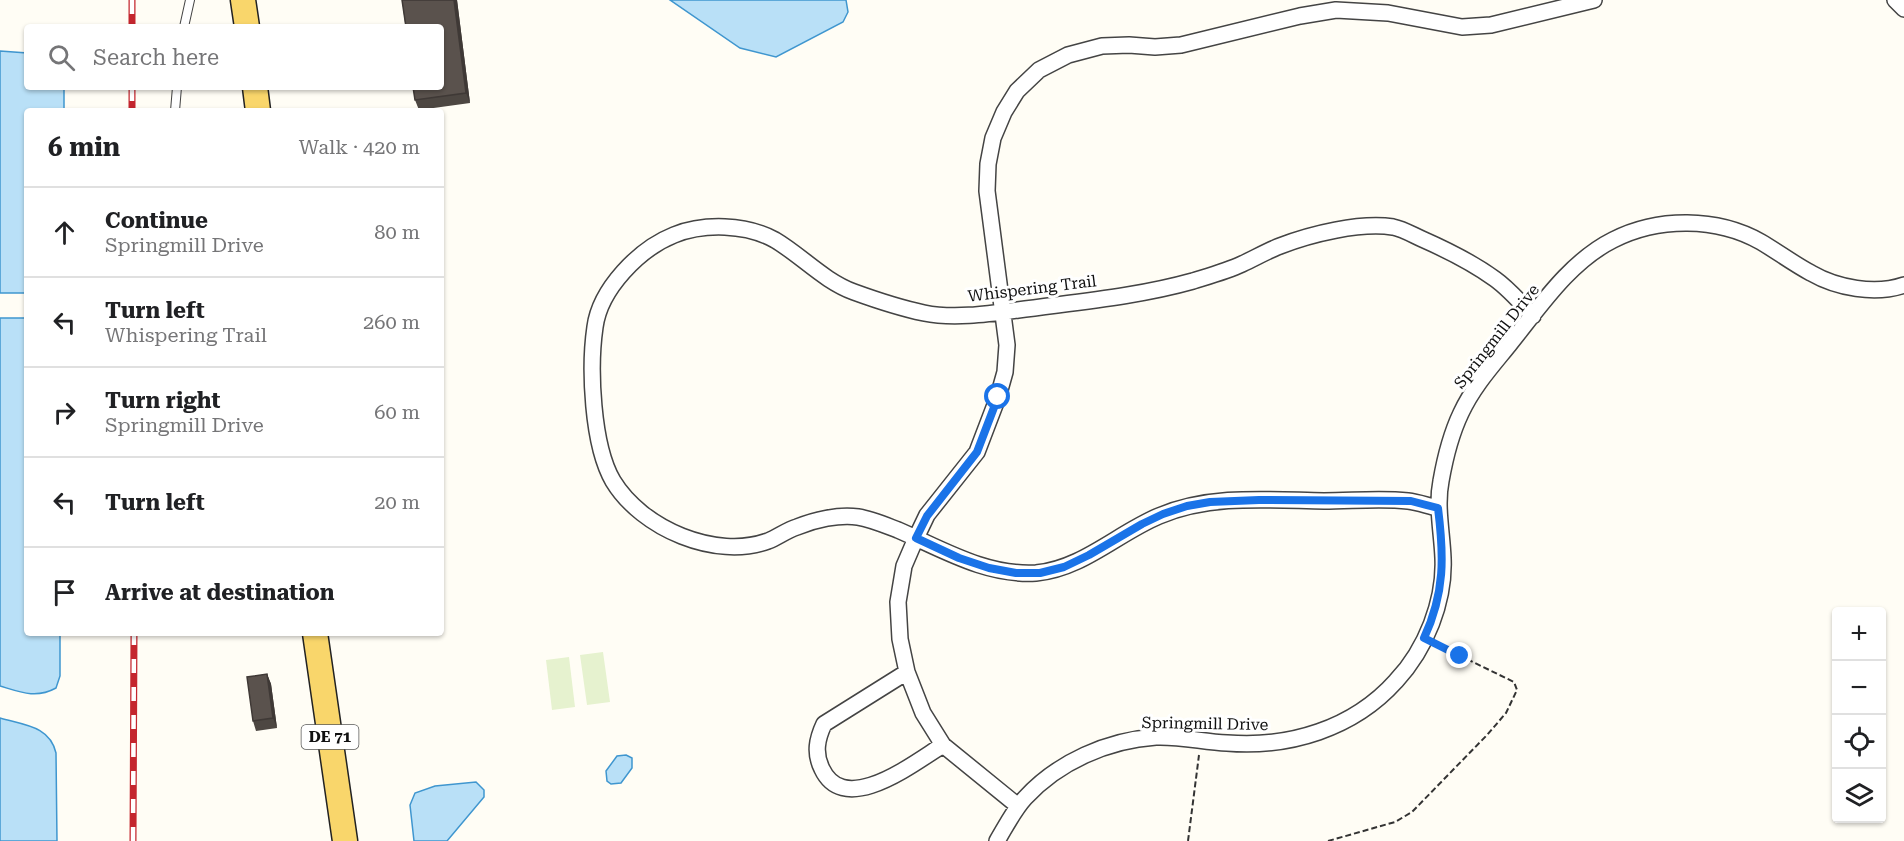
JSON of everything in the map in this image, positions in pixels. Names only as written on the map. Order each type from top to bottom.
[{"type":"main road","points":[[243,0],[247,24]]},
{"type":"main road","points":[[255,90],[258,108]]},
{"type":"main road","name":"DE 71","points":[[315,636],[345,841]]},
{"type":"street","points":[[1297,0],[1300,16]]},
{"type":"street","points":[[1018,806],[943,745],[923,712],[907,672],[900,639],[898,602],[904,566],[916,538],[927,516],[977,452],[1005,372],[1007,345],[987,190],[988,164],[993,138],[1004,112],[1017,91],[1039,70],[1068,55],[1102,46],[1181,45],[1300,16],[1336,10],[1388,13],[1462,27],[1491,25],[1576,2],[1594,0]]},
{"type":"street","points":[[1895,0],[1904,9]]},
{"type":"street","name":"Springmill Drive","points":[[997,841],[1018,806],[1046,779],[1076,760],[1102,748],[1131,740],[1161,736],[1256,745],[1288,741],[1324,731],[1374,702],[1396,681],[1419,651],[1432,622],[1440,593],[1443,563],[1438,508],[1440,483],[1460,414],[1473,390],[1572,270],[1591,253],[1612,240],[1645,227],[1707,224],[1736,231],[1760,241],[1812,274],[1838,285],[1868,290],[1904,285]]},
{"type":"street","name":"Whispering Trail","points":[[1438,508],[1411,501],[1210,502],[1187,506],[1163,514],[1064,567],[1040,573],[1016,573],[989,568],[959,558],[884,525],[855,516],[820,520],[793,528],[767,542],[726,547],[693,541],[666,528],[637,509],[614,482],[600,447],[592,357],[596,319],[613,282],[643,254],[671,236],[708,226],[750,231],[773,239],[846,290],[929,314],[1002,312],[1149,292],[1236,267],[1282,245],[1319,234],[1350,228],[1395,227],[1470,263],[1499,281],[1533,316]]},
{"type":"street","points":[[907,672],[824,724],[816,748],[823,772],[830,781],[840,786],[851,790],[862,788],[881,782],[943,745]]},
{"type":"lane","points":[[185,24],[190,0]]},
{"type":"lane","points":[[175,108],[177,90]]},
{"type":"path","points":[[1328,841],[1395,822],[1412,812],[1506,713],[1516,690],[1514,682],[1424,638]]},
{"type":"path","points":[[1188,841],[1201,741]]},
{"type":"green space","points":[[603,652],[610,702],[587,705],[580,655]]},
{"type":"green space","points":[[569,657],[575,707],[552,710],[546,660]]},
{"type":"water","points":[[670,0],[846,0],[848,12],[843,22],[776,57],[740,48]]},
{"type":"water","points":[[0,51],[24,53],[24,90],[64,90],[64,108],[24,108],[24,293],[0,293]]},
{"type":"water","points":[[0,318],[24,318],[24,636],[60,636],[60,676],[56,688],[42,693],[28,693],[0,686]]},
{"type":"water","points":[[0,718],[35,728],[48,737],[53,744],[56,753],[57,841],[0,841]]},
{"type":"water","points":[[626,755],[632,758],[632,768],[621,783],[611,784],[607,781],[606,771],[617,756]]},
{"type":"water","points":[[476,782],[484,790],[484,797],[447,841],[414,841],[410,805],[415,793],[435,786]]},
{"type":"building","points":[[402,0],[454,0],[466,93],[415,100],[413,90],[444,90],[444,24],[406,24]]},
{"type":"building","points":[[267,674],[273,718],[253,721],[247,677]]},
{"type":"railway","points":[[132,0],[132,24]]},
{"type":"railway","points":[[132,90],[132,108]]},
{"type":"railway","points":[[133,841],[134,636]]},
{"type":"route","points":[[998,397],[977,452],[927,516],[916,538],[959,558],[989,568],[1016,573],[1040,573],[1064,567],[1142,524],[1187,506],[1210,502],[1259,500],[1411,501],[1438,508],[1442,536],[1443,563],[1440,593],[1432,622],[1424,638],[1460,656]]}]
